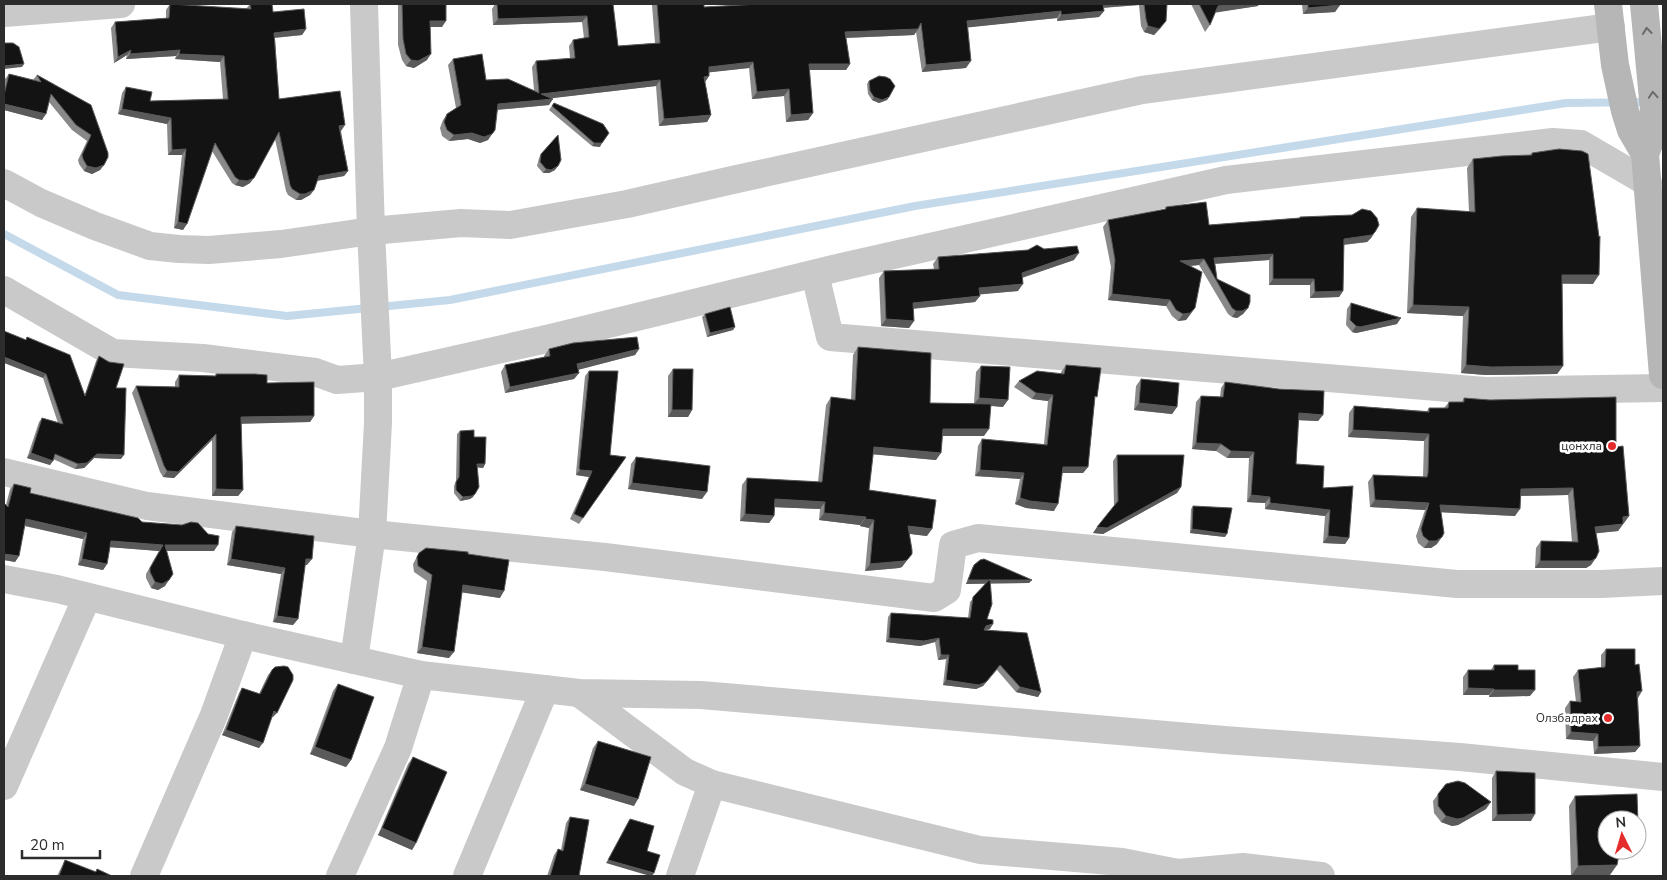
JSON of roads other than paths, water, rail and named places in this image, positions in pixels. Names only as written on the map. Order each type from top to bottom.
[{"type":"main road","points":[[1644,4],[1650,58],[1643,138],[1660,308],[1663,375]]},
{"type":"main road","points":[[1610,15],[1615,65],[1643,138]]},
{"type":"street","points":[[4,13],[121,4]]},
{"type":"street","points":[[354,660],[372,534],[378,424],[378,377],[371,231],[364,4]]},
{"type":"street","points":[[4,183],[40,203],[94,226],[150,246],[179,249],[209,250],[281,244],[371,231],[461,223],[510,224],[627,204],[1142,90],[1610,15]]},
{"type":"street","points":[[4,290],[113,353],[212,359],[315,372],[337,380],[378,377],[551,338],[814,274],[1226,180],[1553,142],[1581,144],[1648,182]]},
{"type":"street","points":[[814,274],[830,337],[1484,391],[1663,388]]},
{"type":"street","points":[[4,472],[147,506],[372,534],[605,557],[934,598],[947,590],[952,545],[978,538],[1457,584],[1601,584],[1663,581]]},
{"type":"street","points":[[4,579],[420,675],[545,690],[579,693],[701,695],[1215,740],[1460,757],[1663,777]]},
{"type":"street","points":[[4,786],[87,597]]},
{"type":"street","points":[[144,876],[214,714],[243,635]]},
{"type":"street","points":[[340,876],[398,748],[420,675]]},
{"type":"street","points":[[467,876],[545,690]]},
{"type":"street","points":[[579,693],[685,772],[712,784],[980,850],[1119,869],[1181,874],[1243,867],[1321,876]]},
{"type":"street","points":[[680,876],[712,784]]},
{"type":"waterway","points":[[4,234],[118,295],[287,316],[450,300],[915,206],[1566,103],[1649,102]]},
{"type":"place","name":"цонхла","points":[[1612,446]]},
{"type":"place","name":"Олзбадрах","points":[[1608,718]]}]
